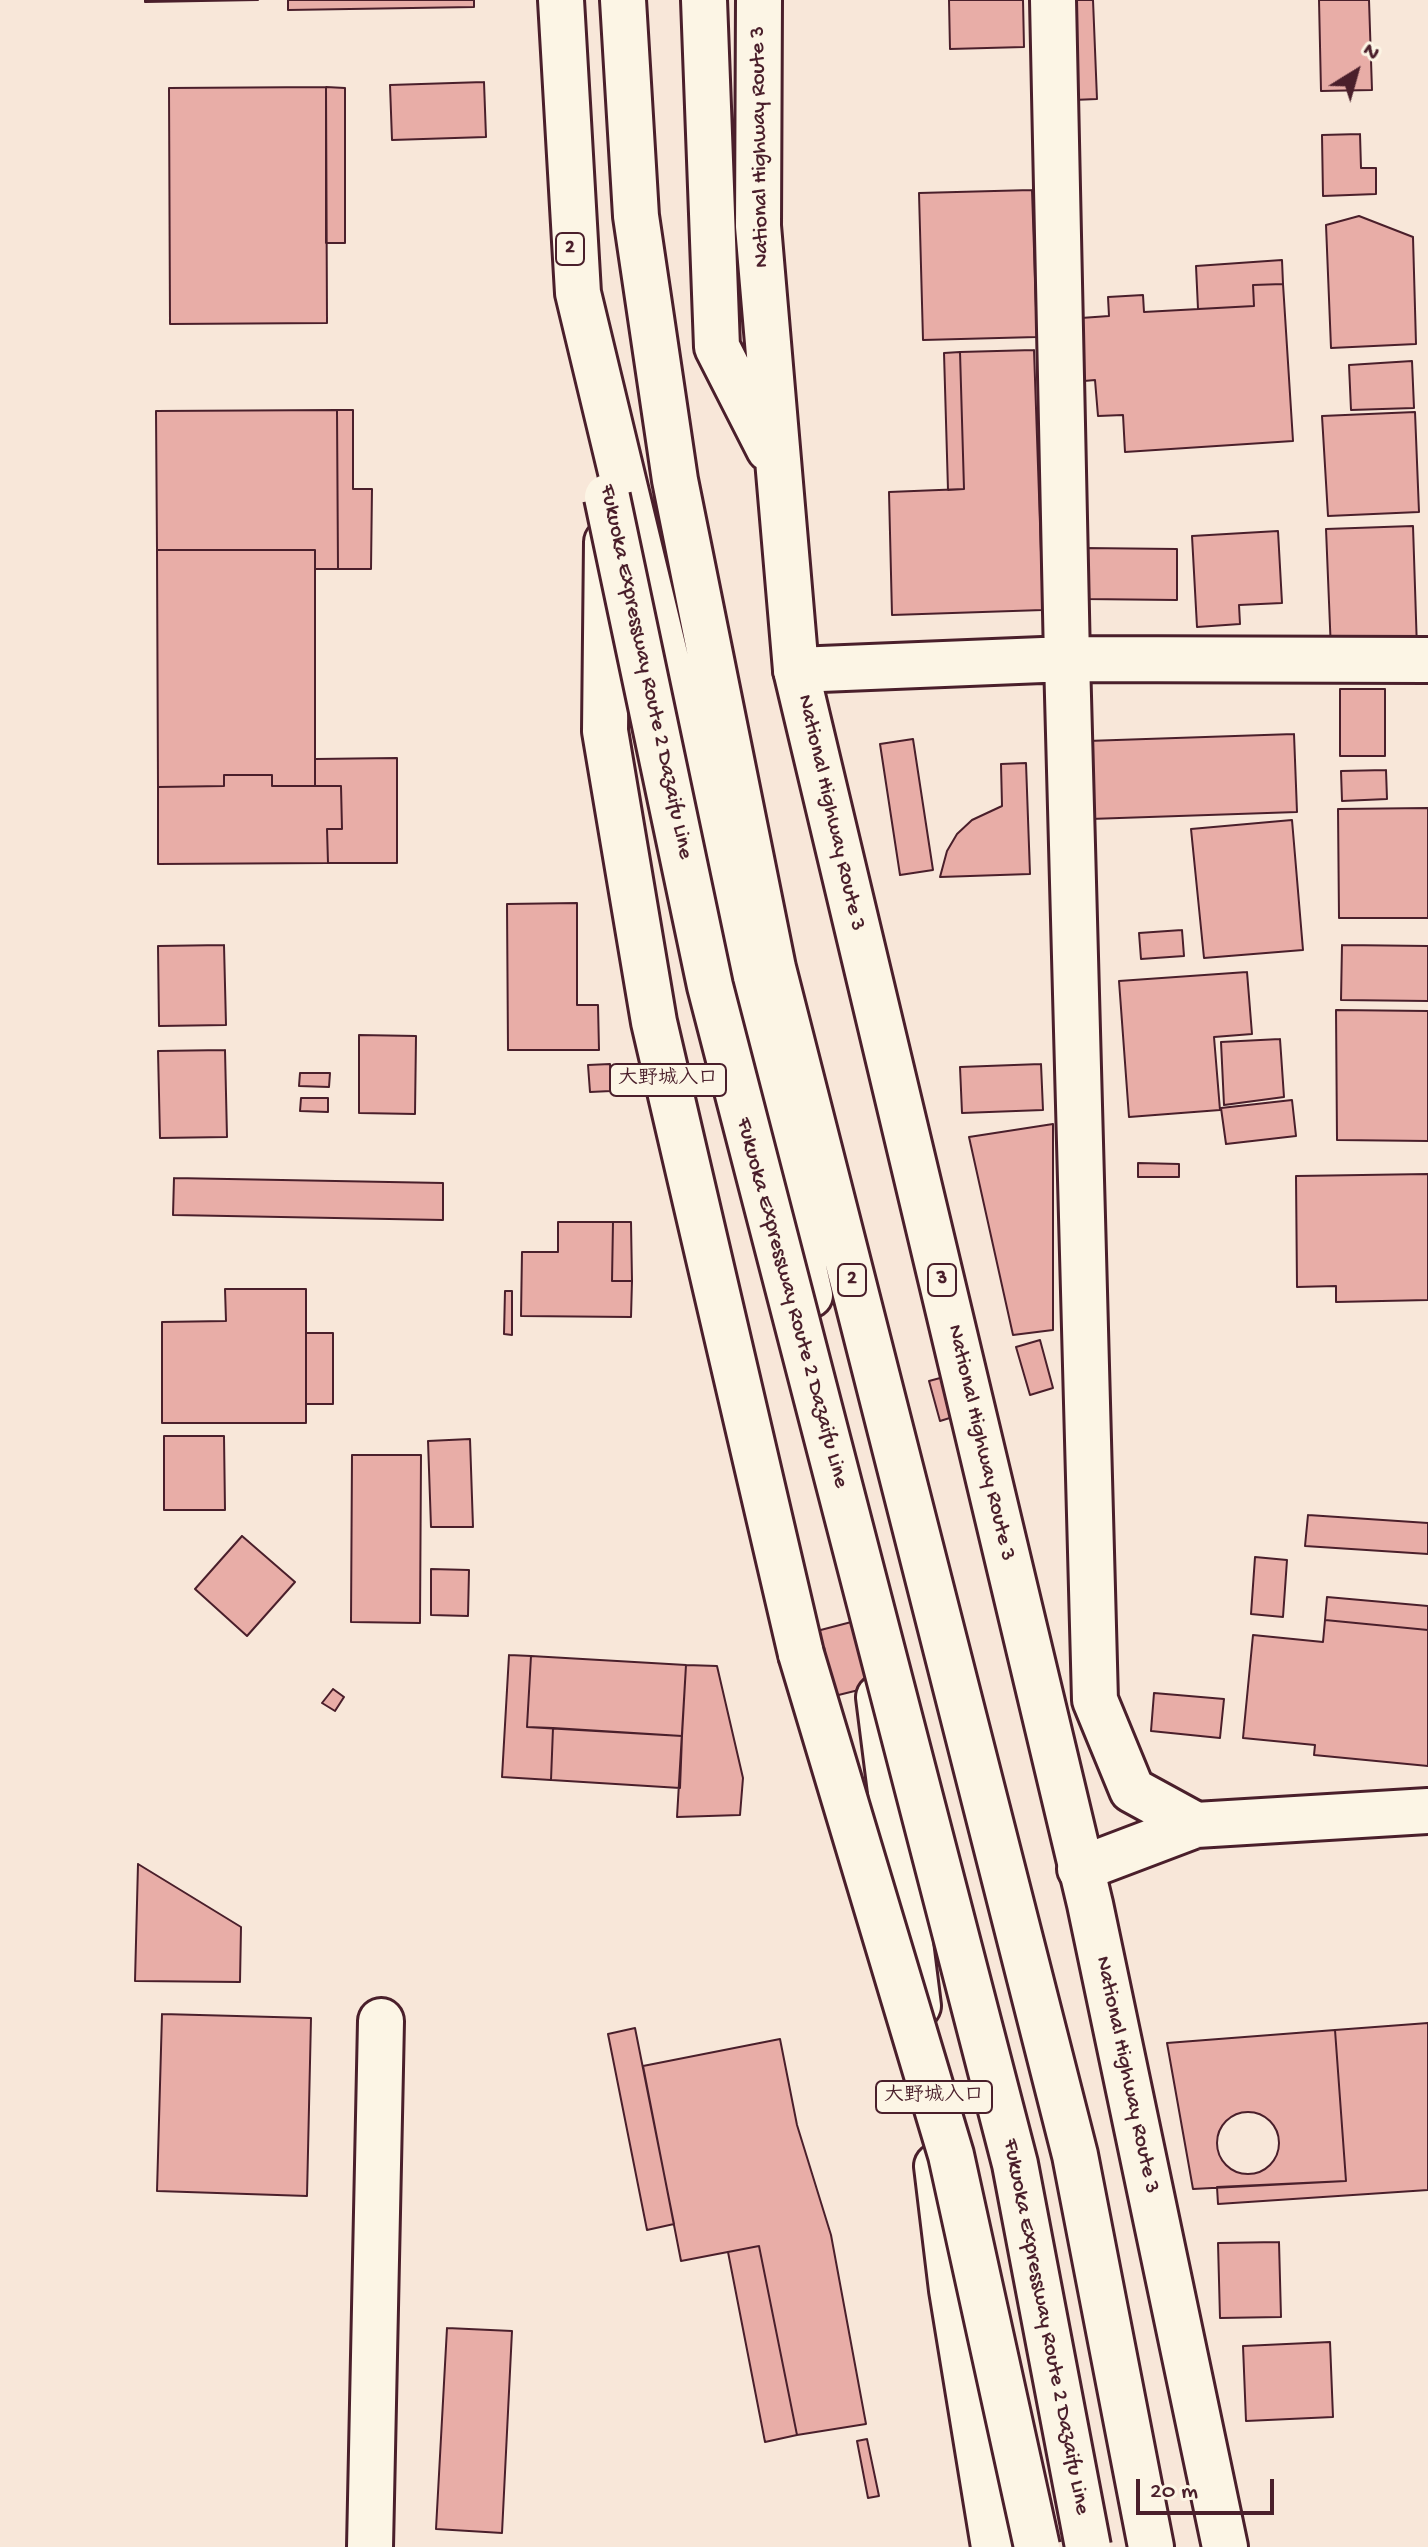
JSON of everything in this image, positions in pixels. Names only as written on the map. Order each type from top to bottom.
[{"type":"main road","name":"Fukuoka Expressway Route 2 Dazaifu Line","points":[[545,0],[565,217],[607,497],[710,986],[1015,2164],[1088,2547]]},
{"type":"main road","points":[[561,0],[578,293],[687,746],[850,1473],[908,1918],[952,2290],[994,2547]]},
{"type":"main road","name":"2","points":[[623,0],[636,216],[675,480],[773,968],[1075,2155],[1151,2547]]},
{"type":"main road","points":[[704,0],[717,347],[779,469]]},
{"type":"main road","name":"National Highway Route 3","points":[[759,0],[758,226],[796,670],[1080,1869],[1225,2547]]},
{"type":"main road","points":[[1053,0],[1095,1700],[1132,1790],[1196,1825]]},
{"type":"main road","name":"大野城入口","points":[[607,497],[605,731],[654,1022],[801,1654],[951,2155],[1037,2547]]},
{"type":"main road","points":[[796,670],[1067,659],[1428,660]]},
{"type":"main road","points":[[1080,1869],[1196,1825],[1428,1811]]},
{"type":"main road","points":[[370,2547],[381,2021]]},
{"type":"building","points":[[145,0],[258,0],[145,2]]},
{"type":"building","points":[[288,0],[474,0],[474,7],[288,10]]},
{"type":"building","points":[[949,0],[1023,0],[1024,47],[950,49]]},
{"type":"building","points":[[1069,0],[1093,0],[1097,99],[1073,100]]},
{"type":"building","points":[[1319,0],[1369,0],[1372,90],[1321,91]]},
{"type":"building","points":[[484,82],[486,137],[392,140],[390,85]]},
{"type":"building","points":[[326,87],[345,88],[345,243],[326,243]]},
{"type":"building","points":[[326,87],[327,323],[170,324],[169,88]]},
{"type":"building","points":[[1360,134],[1361,168],[1376,168],[1376,194],[1323,196],[1322,135]]},
{"type":"building","points":[[1032,190],[1037,337],[923,340],[919,193]]},
{"type":"building","points":[[1359,216],[1413,237],[1416,344],[1331,348],[1326,225]]},
{"type":"building","points":[[1282,260],[1283,284],[1253,285],[1254,306],[1198,309],[1196,266]]},
{"type":"building","points":[[1283,284],[1293,441],[1125,452],[1123,415],[1098,416],[1095,380],[1084,381],[1081,318],[1109,316],[1108,297],[1143,295],[1144,312],[1254,306],[1253,285]]},
{"type":"building","points":[[1034,350],[1043,610],[892,615],[889,492],[964,489],[960,352]]},
{"type":"building","points":[[960,352],[964,489],[948,490],[944,353]]},
{"type":"building","points":[[1412,361],[1414,408],[1351,410],[1349,365]]},
{"type":"building","points":[[337,410],[353,410],[353,489],[372,489],[371,569],[338,569]]},
{"type":"building","points":[[337,410],[338,569],[315,569],[315,550],[157,550],[156,411]]},
{"type":"building","points":[[1415,412],[1419,512],[1328,516],[1322,416]]},
{"type":"building","points":[[1413,526],[1417,649],[1331,651],[1326,529]]},
{"type":"building","points":[[1278,531],[1282,603],[1239,605],[1240,624],[1197,627],[1192,536]]},
{"type":"building","points":[[1084,548],[1177,549],[1177,600],[1084,599]]},
{"type":"building","points":[[157,550],[315,550],[315,786],[272,786],[272,775],[224,775],[224,786],[158,787]]},
{"type":"building","points":[[1340,689],[1385,689],[1385,756],[1340,756]]},
{"type":"building","points":[[1294,734],[1297,812],[1090,819],[1087,741]]},
{"type":"building","points":[[913,739],[933,870],[900,875],[880,744]]},
{"type":"building","points":[[397,758],[397,863],[328,863],[327,829],[342,829],[341,786],[315,786],[315,759]]},
{"type":"building","points":[[1026,763],[1030,874],[940,877],[947,851],[957,834],[972,820],[1002,806],[1001,764]]},
{"type":"building","points":[[1386,770],[1387,799],[1342,801],[1341,771]]},
{"type":"building","points":[[224,775],[272,775],[272,786],[341,786],[342,829],[327,829],[328,863],[158,864],[158,787],[224,786]]},
{"type":"building","points":[[1428,808],[1428,918],[1339,918],[1338,809]]},
{"type":"building","points":[[1292,820],[1303,950],[1204,958],[1191,829]]},
{"type":"building","points":[[577,903],[577,1005],[598,1005],[599,1050],[508,1050],[507,904]]},
{"type":"building","points":[[1182,930],[1184,956],[1141,959],[1139,933]]},
{"type":"building","points":[[224,945],[226,1025],[159,1026],[158,946]]},
{"type":"building","points":[[1342,945],[1428,946],[1428,1001],[1341,1000]]},
{"type":"building","points":[[1247,972],[1252,1034],[1214,1037],[1220,1110],[1129,1117],[1119,981]]},
{"type":"building","points":[[1336,1010],[1428,1011],[1428,1141],[1337,1140]]},
{"type":"building","points":[[359,1035],[416,1036],[415,1114],[359,1113]]},
{"type":"building","points":[[1280,1039],[1284,1097],[1224,1105],[1221,1042]]},
{"type":"building","points":[[225,1050],[227,1137],[160,1138],[158,1051]]},
{"type":"building","points":[[610,1064],[611,1091],[590,1092],[588,1065]]},
{"type":"building","points":[[1041,1064],[1043,1110],[962,1113],[960,1067]]},
{"type":"building","points":[[300,1073],[330,1073],[329,1087],[299,1086]]},
{"type":"building","points":[[301,1098],[328,1098],[328,1112],[300,1111]]},
{"type":"building","points":[[1292,1100],[1296,1136],[1226,1144],[1221,1108]]},
{"type":"building","points":[[1053,1124],[1053,1330],[1013,1335],[969,1137]]},
{"type":"building","points":[[1138,1163],[1179,1164],[1179,1177],[1138,1177]]},
{"type":"building","points":[[1428,1174],[1428,1300],[1336,1302],[1336,1286],[1297,1287],[1296,1176]]},
{"type":"building","points":[[174,1178],[443,1183],[443,1220],[173,1215]]},
{"type":"building","points":[[558,1222],[613,1222],[612,1281],[632,1281],[631,1317],[521,1316],[522,1252],[558,1252]]},
{"type":"building","points":[[613,1222],[631,1222],[632,1281],[612,1281]]},
{"type":"building","points":[[225,1289],[306,1289],[306,1423],[162,1423],[162,1322],[226,1321]]},
{"type":"building","points":[[505,1291],[512,1291],[512,1335],[504,1334]]},
{"type":"building","points":[[306,1333],[333,1333],[333,1404],[306,1404]]},
{"type":"building","points":[[1040,1340],[1053,1388],[1030,1395],[1016,1347]]},
{"type":"building","points":[[955,1374],[966,1413],[940,1421],[929,1381]]},
{"type":"building","points":[[164,1436],[224,1436],[225,1510],[164,1510]]},
{"type":"building","points":[[470,1439],[473,1527],[431,1527],[428,1441]]},
{"type":"building","points":[[352,1455],[421,1455],[420,1623],[351,1622]]},
{"type":"building","points":[[1308,1515],[1428,1523],[1428,1554],[1305,1546]]},
{"type":"building","points":[[242,1536],[295,1582],[247,1636],[195,1589]]},
{"type":"building","points":[[1255,1557],[1287,1560],[1283,1617],[1251,1614]]},
{"type":"building","points":[[431,1569],[469,1570],[468,1616],[431,1615]]},
{"type":"building","points":[[1327,1597],[1428,1606],[1428,1630],[1325,1620]]},
{"type":"building","points":[[859,1620],[875,1686],[806,1703],[790,1638]]},
{"type":"building","points":[[1325,1620],[1428,1630],[1428,1766],[1314,1755],[1315,1745],[1243,1738],[1253,1635],[1323,1642]]},
{"type":"building","points":[[509,1655],[531,1656],[527,1727],[553,1728],[551,1780],[502,1777]]},
{"type":"building","points":[[531,1656],[686,1665],[682,1736],[527,1727]]},
{"type":"building","points":[[686,1665],[717,1666],[743,1778],[740,1815],[677,1817]]},
{"type":"building","points":[[333,1689],[344,1697],[335,1711],[322,1703]]},
{"type":"building","points":[[1154,1693],[1224,1699],[1220,1738],[1151,1731]]},
{"type":"building","points":[[553,1728],[682,1736],[680,1788],[551,1780]]},
{"type":"building","points":[[138,1864],[241,1927],[240,1982],[135,1981]]},
{"type":"building","points":[[162,2014],[311,2018],[307,2196],[157,2191]]},
{"type":"building","points":[[1428,2023],[1428,2190],[1218,2204],[1217,2187],[1346,2181],[1335,2030]]},
{"type":"building","points":[[635,2028],[674,2224],[647,2230],[608,2034]]},
{"type":"building","points":[[1335,2030],[1346,2181],[1193,2189],[1167,2043]]},
{"type":"building","points":[[780,2039],[797,2125],[831,2235],[866,2424],[797,2435],[759,2246],[681,2261],[643,2066]]},
{"type":"building","points":[[1248,2112],[1260,2114],[1270,2121],[1277,2131],[1277,2155],[1270,2165],[1260,2172],[1248,2174],[1236,2172],[1226,2165],[1219,2155],[1217,2143],[1219,2131],[1226,2121],[1236,2114]]},
{"type":"building","points":[[1279,2242],[1281,2317],[1220,2318],[1218,2243]]},
{"type":"building","points":[[759,2246],[797,2435],[765,2442],[728,2252]]},
{"type":"building","points":[[447,2328],[512,2331],[502,2533],[436,2529]]},
{"type":"building","points":[[1330,2342],[1333,2417],[1246,2421],[1243,2346]]},
{"type":"building","points":[[867,2439],[879,2496],[868,2498],[857,2441]]}]
